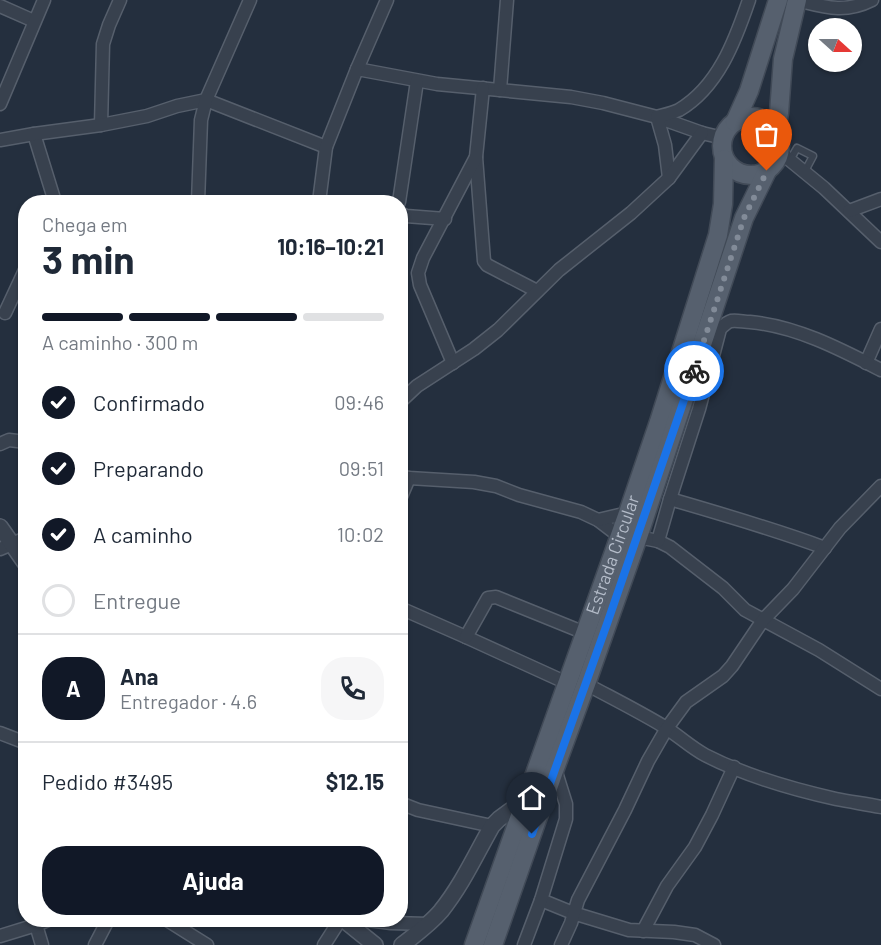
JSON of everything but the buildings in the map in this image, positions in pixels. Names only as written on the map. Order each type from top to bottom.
[{"type":"main road","points":[[735,122],[749,91],[777,0]]},
{"type":"main road","points":[[776,130],[783,59],[796,0]]},
{"type":"main road","points":[[746,117],[757,117],[768,122],[776,130],[785,156],[767,171],[758,175],[748,176],[738,173],[724,159],[722,149],[727,129],[735,122],[746,117]]},
{"type":"main road","name":"Estrada Circular","points":[[474,945],[658,422],[717,235],[723,204],[724,159]]},
{"type":"main road","name":"Estrada Circular","points":[[493,945],[638,537],[744,218],[767,171]]},
{"type":"street","points":[[0,104],[44,0]]},
{"type":"street","points":[[101,125],[104,44],[120,0]]},
{"type":"street","points":[[198,195],[201,120],[206,100],[250,0]]},
{"type":"street","points":[[320,195],[327,147],[387,0]]},
{"type":"street","points":[[500,90],[507,0]]},
{"type":"street","points":[[657,117],[677,111],[694,99],[717,74],[740,27],[749,0]]},
{"type":"street","points":[[796,0],[835,9],[860,6],[872,0]]},
{"type":"street","points":[[0,6],[34,21]]},
{"type":"street","points":[[357,69],[417,81],[571,97],[603,103],[723,138]]},
{"type":"street","points":[[400,195],[417,81]]},
{"type":"street","points":[[483,88],[476,157],[484,261],[537,291]]},
{"type":"street","points":[[0,140],[101,125],[147,116],[206,100],[327,147]]},
{"type":"street","points":[[657,117],[665,145],[669,178]]},
{"type":"street","points":[[408,394],[498,330],[559,270],[631,213],[669,178],[702,133]]},
{"type":"street","points":[[34,134],[53,195]]},
{"type":"street","points":[[785,156],[881,242]]},
{"type":"street","points":[[453,363],[420,285],[418,273],[423,258],[476,157]]},
{"type":"street","points":[[849,211],[881,200]]},
{"type":"street","points":[[408,216],[445,219]]},
{"type":"street","points":[[5,312],[18,285]]},
{"type":"street","points":[[658,541],[702,399],[720,329],[724,325],[731,321],[755,322],[796,331],[881,370]]},
{"type":"street","points":[[866,363],[881,329]]},
{"type":"street","points":[[0,444],[9,440],[18,441]]},
{"type":"street","points":[[408,477],[496,486],[519,495],[566,507],[598,520],[619,536]]},
{"type":"street","points":[[561,945],[578,900],[667,728],[686,702],[723,676],[732,666],[763,620],[793,589],[840,528],[881,486]]},
{"type":"street","points":[[670,499],[825,548]]},
{"type":"street","points":[[598,520],[627,513]]},
{"type":"street","points":[[0,527],[5,546],[18,557]]},
{"type":"street","points":[[638,537],[658,541],[670,547],[723,588],[746,610],[881,689]]},
{"type":"street","points":[[466,637],[488,598],[496,597],[585,633]]},
{"type":"street","points":[[408,612],[567,683]]},
{"type":"street","points":[[586,684],[667,728],[682,741],[705,754],[764,780],[836,799],[881,807]]},
{"type":"street","points":[[0,733],[18,740]]},
{"type":"street","points":[[644,930],[667,886],[695,847],[734,767]]},
{"type":"street","points":[[524,945],[542,900],[566,819],[566,804],[555,768]]},
{"type":"street","points":[[402,945],[429,924],[442,910],[456,890],[492,826],[526,799]]},
{"type":"street","points":[[408,806],[492,826]]},
{"type":"street","points":[[542,900],[573,913],[629,930],[695,935],[714,945]]},
{"type":"street","points":[[408,923],[429,924]]},
{"type":"street","points":[[0,936],[24,927]]},
{"type":"street","points":[[38,927],[42,945]]},
{"type":"street","points":[[95,945],[104,927]]},
{"type":"street","points":[[178,927],[207,945]]},
{"type":"street","points":[[324,945],[338,927]]},
{"type":"street","points":[[352,927],[375,945]]},
{"type":"lane","points":[[785,156],[797,148],[813,156],[804,172]]},
{"type":"way so far","points":[[694,371],[744,218],[767,171]]},
{"type":"route","points":[[532,834],[694,371]]}]
